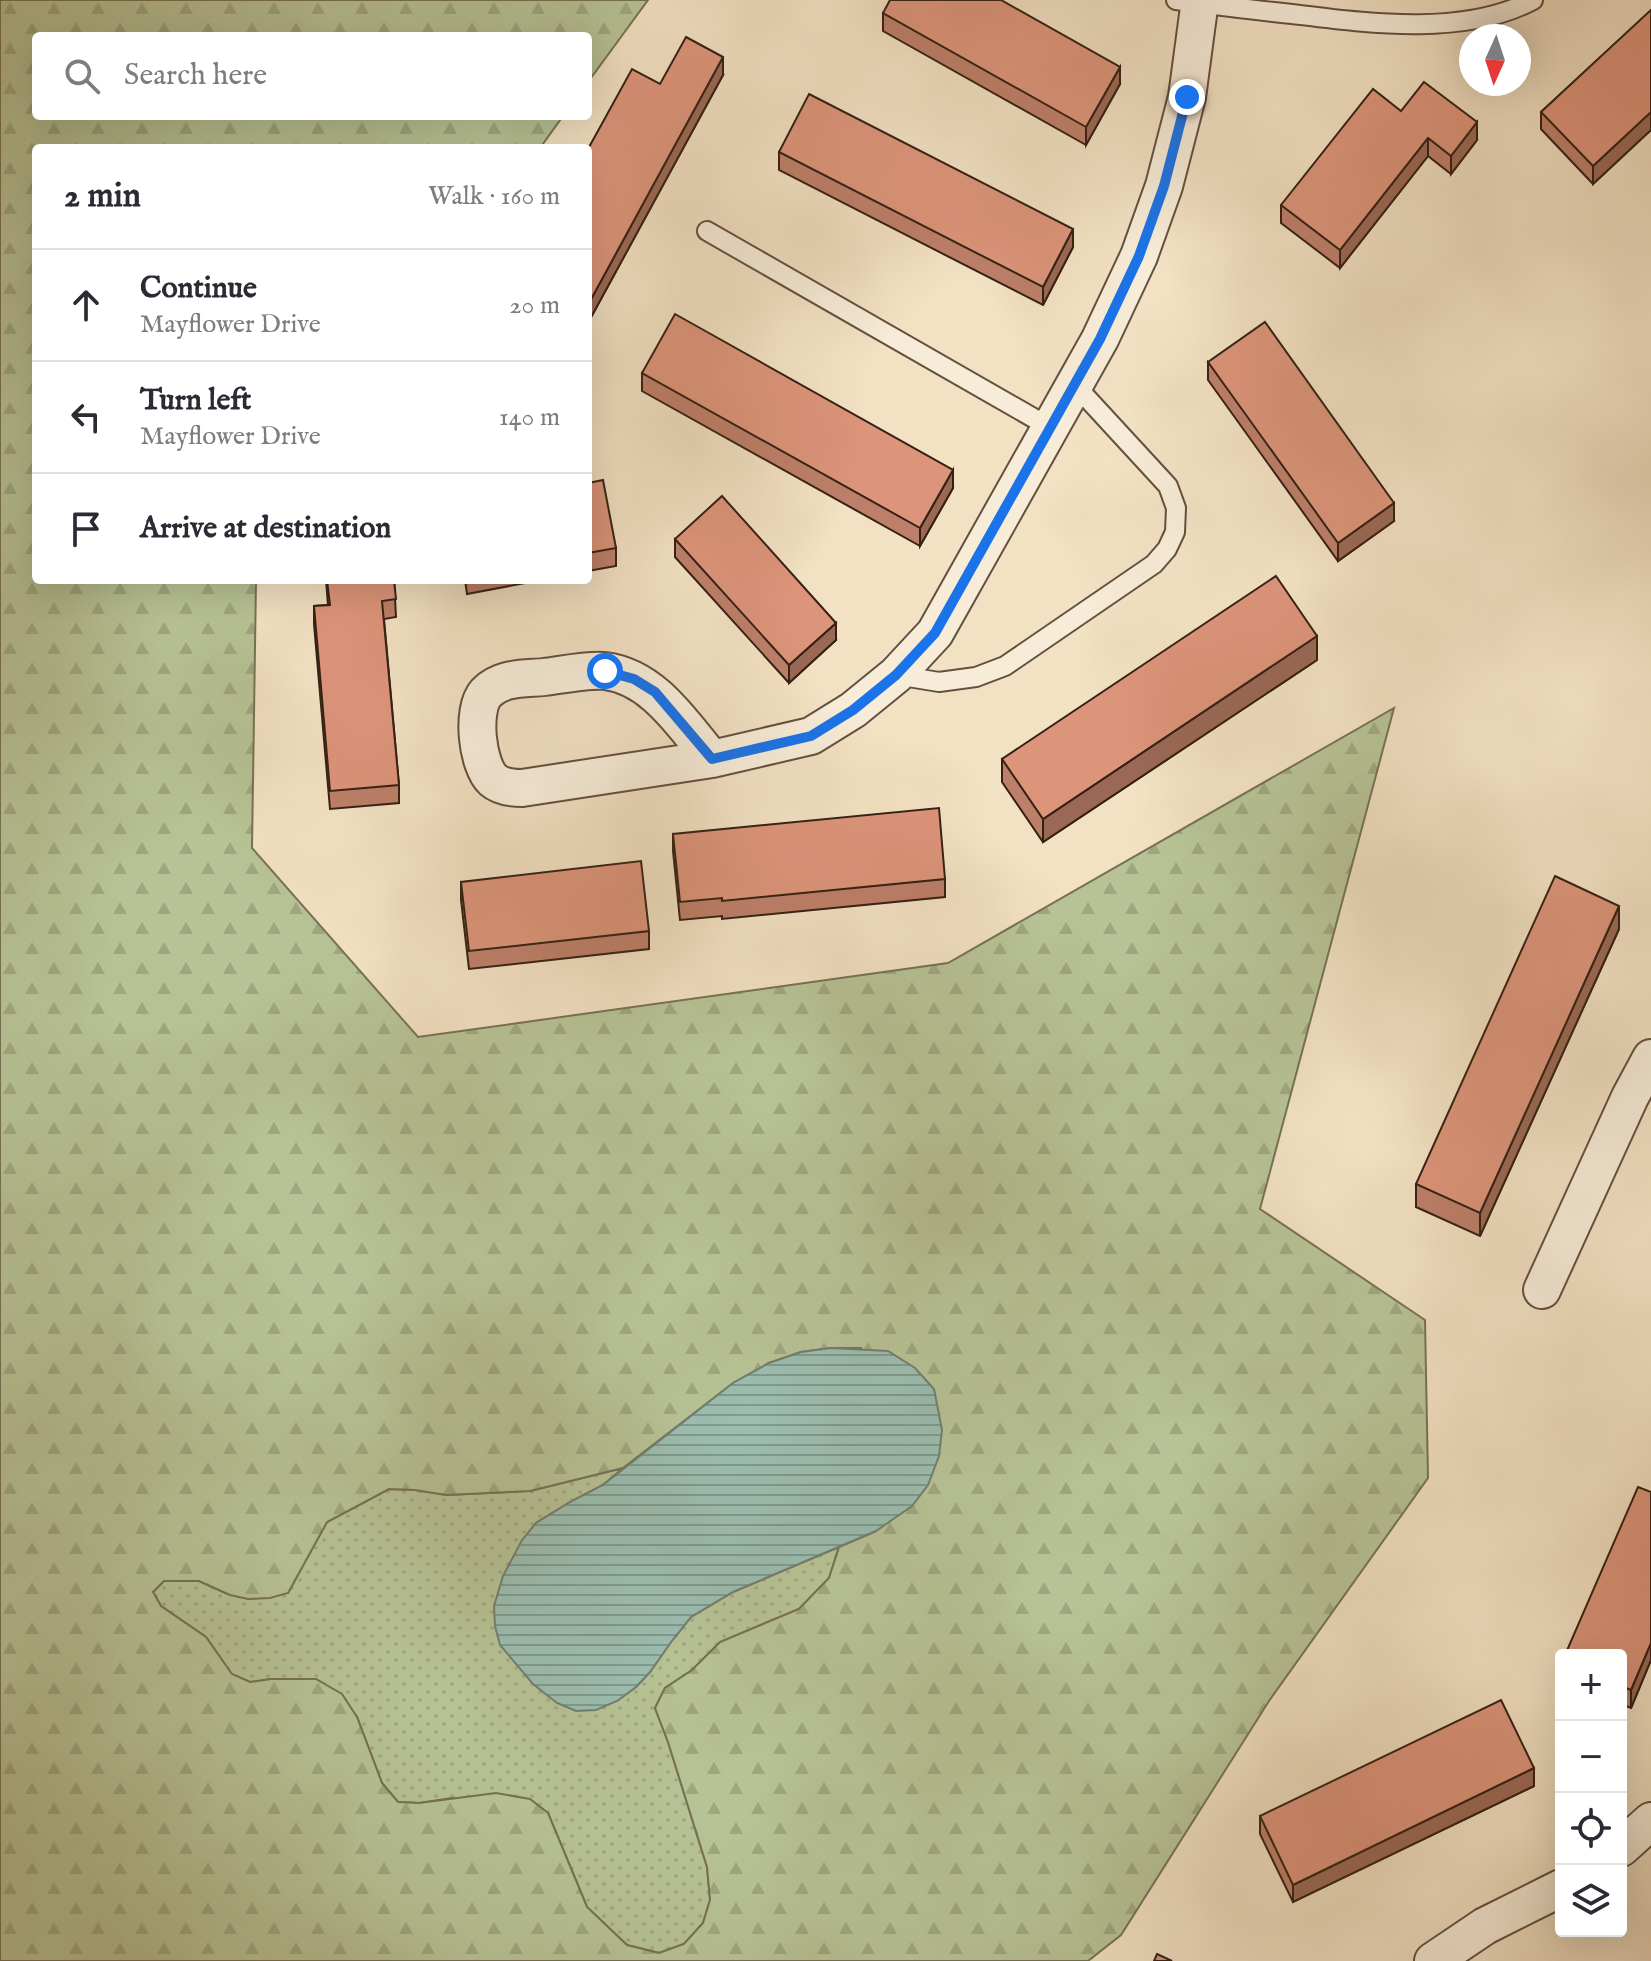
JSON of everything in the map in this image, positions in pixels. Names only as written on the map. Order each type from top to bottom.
[{"type":"street","points":[[712,759],[655,692],[634,679],[605,671],[502,681],[486,693],[480,703],[477,721],[483,765],[493,780],[510,788],[522,788],[712,759],[811,736],[853,710],[896,675],[935,633],[1100,339],[1139,256],[1164,186],[1187,97],[1192,1]]},
{"type":"street","points":[[1542,1290],[1630,1097],[1651,1058]]},
{"type":"street","points":[[1627,1843],[1651,1821]]},
{"type":"street","points":[[1433,1961],[1485,1926],[1555,1891]]},
{"type":"lane","points":[[1192,1],[1364,23],[1418,25],[1485,18],[1516,9],[1533,0]]},
{"type":"lane","points":[[707,231],[1051,428]]},
{"type":"lane","points":[[896,675],[939,682],[976,677],[1005,666],[1154,564],[1167,549],[1175,532],[1176,508],[1168,486],[1075,385]]},
{"type":"green space","points":[[0,0],[648,0],[592,77],[592,32],[32,32],[32,120],[560,120],[543,144],[32,144],[32,584],[256,584],[252,848],[418,1037],[948,963],[1394,708],[1260,1209],[1425,1320],[1428,1478],[1269,1701],[1121,1935],[1088,1961],[0,1961]],"holes":[[[831,1348],[861,1348],[876,1531],[839,1547],[829,1578],[799,1609],[720,1642],[692,1670],[665,1688],[655,1708],[707,1867],[710,1900],[703,1923],[684,1944],[659,1953],[627,1945],[587,1907],[548,1813],[530,1799],[496,1793],[419,1803],[398,1802],[382,1783],[357,1717],[342,1694],[316,1679],[250,1682],[232,1674],[206,1637],[161,1606],[153,1592],[164,1581],[199,1581],[230,1595],[248,1599],[288,1593],[327,1522],[389,1489],[446,1495],[530,1491],[623,1468],[733,1383],[769,1363],[801,1352]]]},
{"type":"green space","points":[[623,1468],[603,1485],[536,1523],[617,1701],[650,1672],[691,1617],[733,1592],[839,1547],[829,1578],[799,1609],[720,1642],[692,1670],[665,1688],[655,1708],[707,1867],[710,1900],[703,1923],[684,1944],[659,1953],[627,1945],[587,1907],[548,1813],[452,1798],[419,1803],[398,1802],[382,1783],[357,1717],[271,1679],[250,1682],[232,1675],[206,1637],[161,1606],[153,1592],[164,1581],[199,1581],[230,1595],[288,1593],[327,1522],[389,1489],[447,1495],[530,1491]]},
{"type":"shaded area","points":[[831,1348],[888,1351],[915,1368],[934,1389],[942,1430],[939,1456],[928,1485],[912,1506],[876,1531],[733,1592],[691,1617],[650,1672],[617,1701],[596,1710],[576,1711],[557,1703],[533,1684],[500,1645],[494,1606],[503,1576],[522,1540],[536,1523],[603,1485],[733,1383],[769,1363],[801,1352]]},
{"type":"building","points":[[890,0],[1001,0],[1120,67],[1086,127],[883,13]]},
{"type":"building","points":[[1651,10],[1651,112],[1593,166],[1541,112]]},
{"type":"building","points":[[686,37],[723,57],[592,297],[591,144],[632,69],[660,84]]},
{"type":"building","points":[[1424,82],[1477,122],[1451,156],[1428,138],[1340,250],[1281,205],[1373,89],[1401,111]]},
{"type":"building","points":[[809,94],[1073,229],[1043,287],[779,152]]},
{"type":"building","points":[[675,314],[953,470],[920,528],[642,373]]},
{"type":"building","points":[[1265,322],[1394,503],[1338,543],[1208,362]]},
{"type":"building","points":[[603,480],[616,548],[592,552],[592,482]]},
{"type":"building","points":[[722,496],[836,623],[789,665],[675,539]]},
{"type":"building","points":[[1276,576],[1317,636],[1043,819],[1002,759]]},
{"type":"building","points":[[327,584],[394,584],[396,599],[382,601],[399,785],[330,791],[314,606],[330,605]]},
{"type":"building","points":[[939,808],[945,879],[722,901],[722,898],[680,902],[673,834]]},
{"type":"building","points":[[641,861],[649,931],[469,951],[461,882]]},
{"type":"building","points":[[1555,876],[1619,906],[1480,1213],[1416,1184]]},
{"type":"building","points":[[1638,1487],[1651,1492],[1651,1643],[1631,1690],[1627,1688],[1627,1649],[1568,1649]]},
{"type":"building","points":[[1501,1700],[1534,1768],[1293,1885],[1260,1816]]},
{"type":"building","points":[[1157,1954],[1172,1961],[1154,1961]]},
{"type":"route","points":[[605,671],[634,679],[655,692],[712,759],[811,736],[853,710],[896,675],[935,633],[1100,339],[1139,256],[1164,186],[1187,97]]}]
